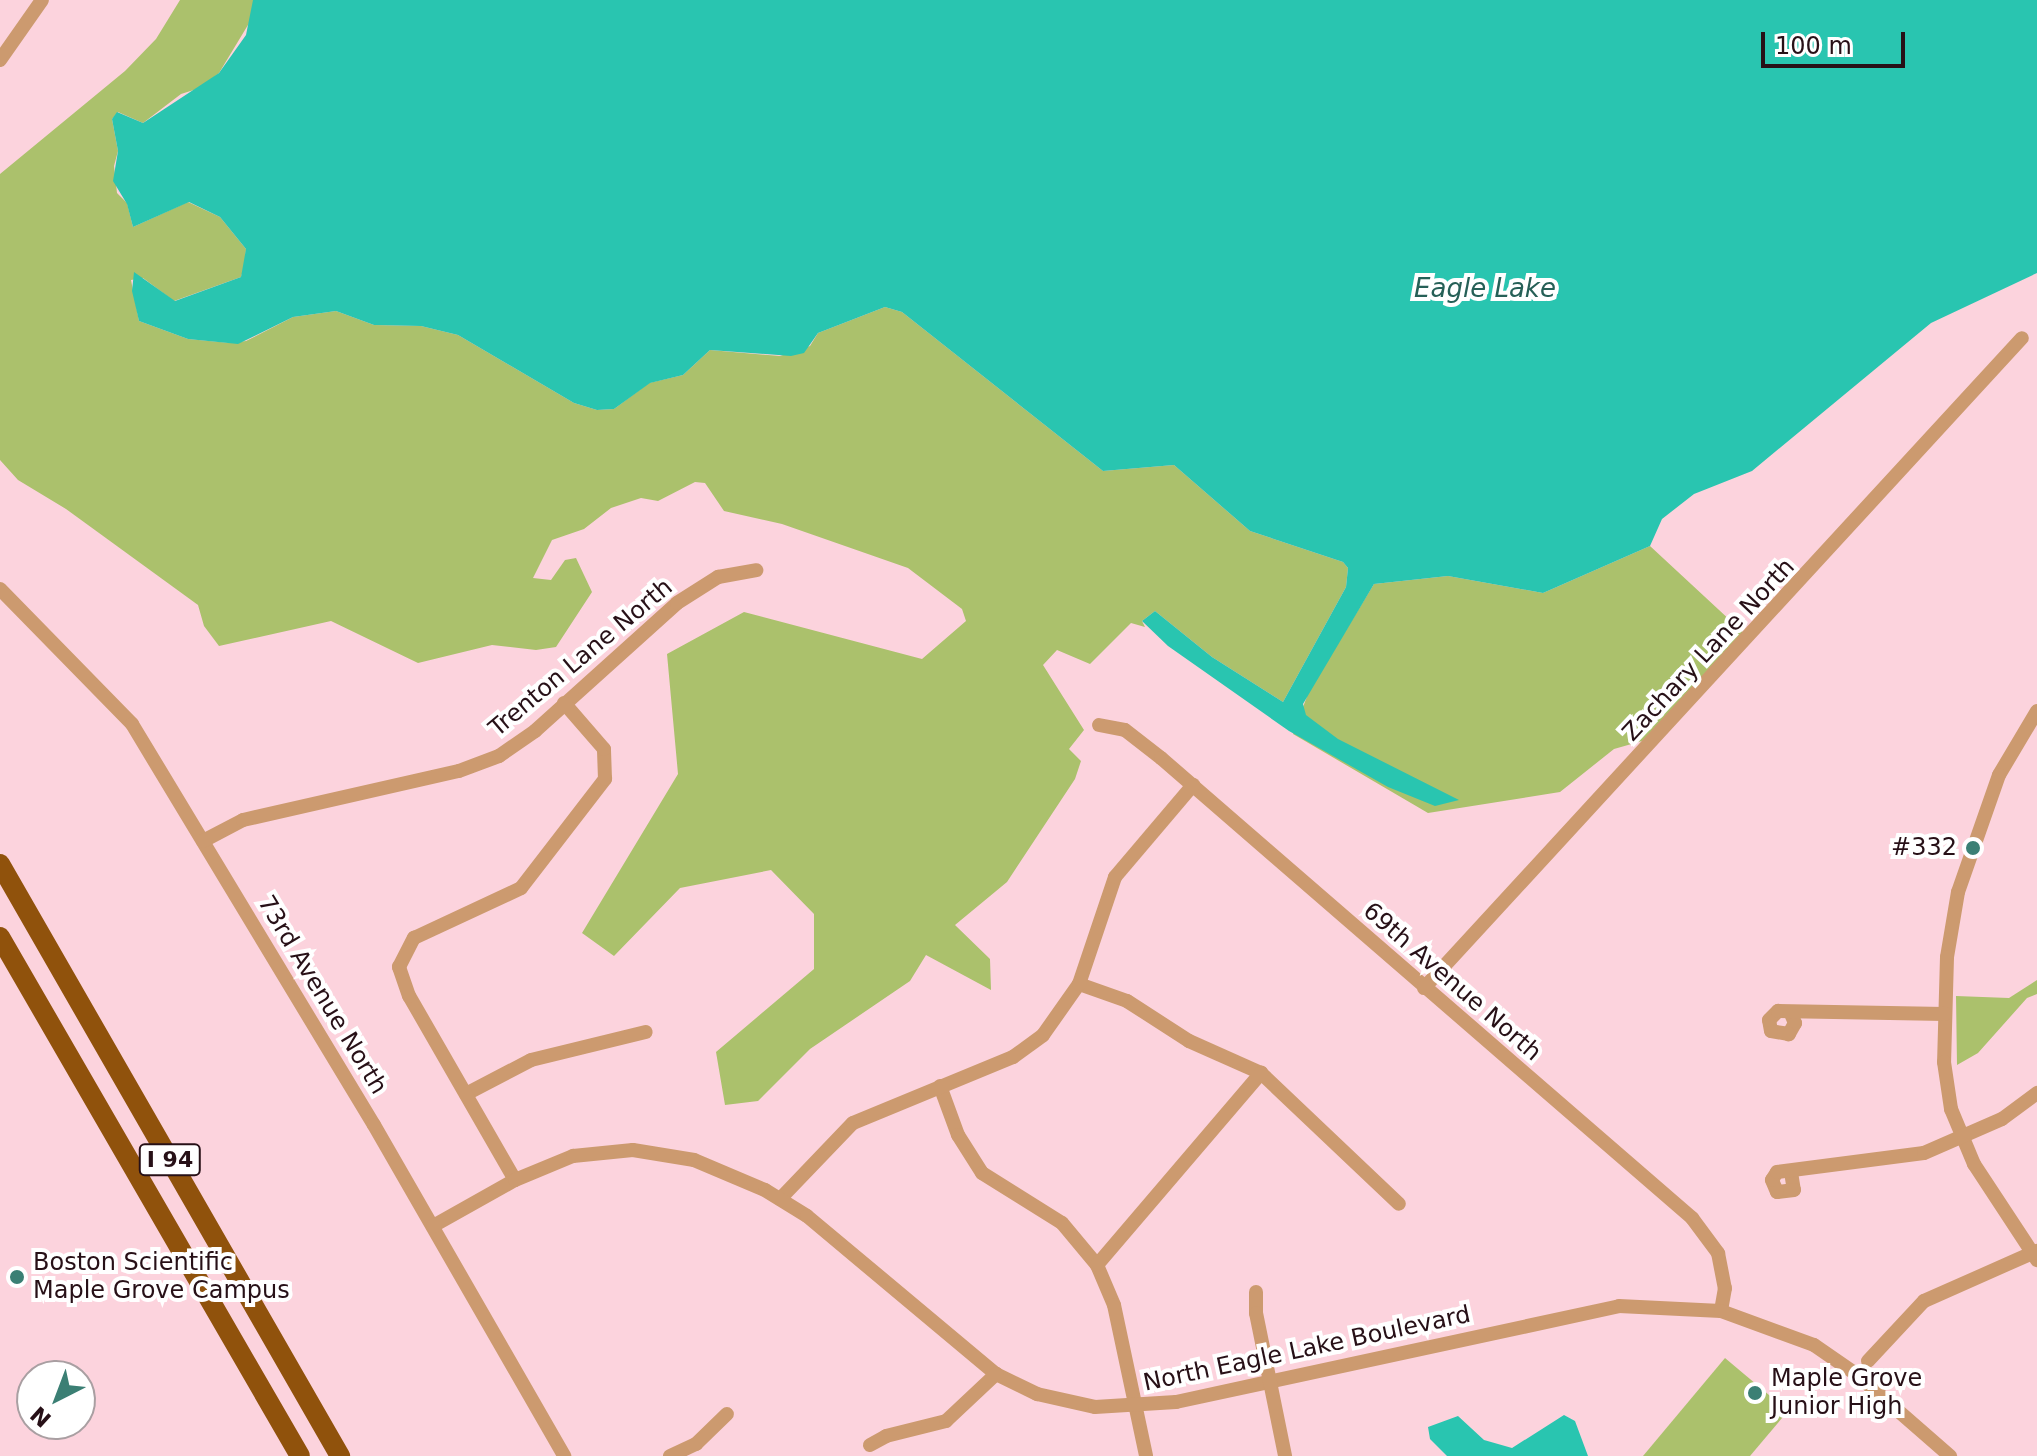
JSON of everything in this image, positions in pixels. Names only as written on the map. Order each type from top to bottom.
[{"type":"highway","name":"I 94","points":[[0,864],[340,1456]]},
{"type":"highway","name":"I 94","points":[[0,937],[300,1456]]},
{"type":"street","points":[[0,60],[42,0]]},
{"type":"street","name":"Zachary Lane North","points":[[1424,988],[2022,338]]},
{"type":"street","name":"Trenton Lane North","points":[[203,841],[243,820],[480,764],[518,744],[677,603],[718,577],[756,570]]},
{"type":"street","name":"73rd Avenue North","points":[[0,589],[120,708],[433,1226],[564,1456]]},
{"type":"street","points":[[515,1180],[409,996],[401,959],[414,938],[521,888],[605,779],[604,749],[564,703]]},
{"type":"street","points":[[1868,1361],[1924,1301],[2035,1255],[1984,1185],[1963,1138],[1946,1086],[1945,1014],[1947,957],[1958,892],[1999,775],[2037,711]]},
{"type":"street","name":"69th Avenue North","points":[[1099,725],[1125,730],[1193,785],[1700,1226],[1723,1271],[1721,1311]]},
{"type":"street","points":[[780,1199],[853,1123],[1023,1050],[1053,1024],[1079,984],[1115,877],[1193,785]]},
{"type":"street","points":[[1079,984],[1127,1001],[1189,1041],[1261,1073],[1399,1204]]},
{"type":"street","points":[[1791,1014],[1945,1014]]},
{"type":"street","points":[[466,1094],[531,1060],[646,1032]]},
{"type":"street","points":[[1097,1265],[1261,1073]]},
{"type":"street","points":[[940,1086],[958,1135],[982,1173],[1062,1223],[1097,1265],[1114,1305],[1146,1456]]},
{"type":"street","points":[[1791,1172],[1924,1153],[1963,1138],[2037,1093]]},
{"type":"street","name":"North Eagle Lake Boulevard","points":[[433,1226],[515,1180],[573,1156],[633,1150],[694,1160],[780,1199],[996,1374],[1069,1402],[1136,1408],[1619,1306],[1721,1311],[1814,1345],[1856,1374],[1950,1456]]},
{"type":"street","points":[[1256,1292],[1269,1382],[1285,1456]]},
{"type":"street","points":[[870,1445],[886,1436],[946,1421],[996,1374]]},
{"type":"street","points":[[670,1456],[688,1453],[727,1414]]},
{"type":"shaded area","points":[[180,0],[253,0],[254,15],[219,73],[200,88],[181,94],[143,123],[118,112],[112,119],[118,151],[114,166],[117,193],[127,203],[133,227],[188,202],[220,217],[246,249],[245,263],[241,277],[174,301],[143,278],[131,280],[139,321],[188,339],[230,343],[246,341],[293,317],[336,311],[374,325],[421,326],[458,335],[574,403],[597,410],[614,409],[649,383],[683,375],[710,350],[780,356],[810,346],[818,333],[885,307],[902,312],[1103,471],[1174,465],[1250,531],[1343,562],[1348,568],[1346,587],[1283,702],[1212,657],[1155,611],[1142,621],[1145,627],[1131,623],[1090,664],[1057,650],[1043,665],[1084,730],[1069,749],[1081,761],[1075,779],[1007,882],[955,925],[990,959],[991,990],[926,955],[910,981],[810,1049],[758,1101],[725,1105],[716,1052],[814,969],[814,914],[771,870],[680,888],[614,956],[582,933],[678,774],[667,654],[744,612],[922,659],[966,621],[962,609],[908,568],[782,524],[724,511],[705,483],[695,482],[658,501],[641,498],[611,508],[584,529],[552,540],[533,578],[551,580],[565,560],[576,558],[592,592],[556,647],[536,650],[492,645],[418,663],[331,621],[219,646],[204,626],[198,605],[66,509],[18,480],[0,460],[0,174],[125,71],[156,39]]},
{"type":"shaded area","points":[[1650,546],[1746,635],[1649,739],[1614,749],[1560,792],[1428,813],[1293,734],[1309,691],[1374,584],[1448,576],[1543,593]]},
{"type":"shaded area","points":[[2037,980],[2037,994],[2027,998],[1978,1053],[1957,1065],[1956,996],[2009,998]]},
{"type":"shaded area","points":[[1725,1358],[1788,1411],[1750,1456],[1643,1456]]},
{"type":"water","name":"Eagle Lake","points":[[253,0],[2037,0],[2037,273],[1931,323],[1752,471],[1694,494],[1662,519],[1650,546],[1543,593],[1448,576],[1374,584],[1303,704],[1306,715],[1338,739],[1459,800],[1435,806],[1388,787],[1289,731],[1168,646],[1142,621],[1155,611],[1212,657],[1283,702],[1346,587],[1348,568],[1343,562],[1250,531],[1174,465],[1103,471],[902,312],[885,307],[818,333],[804,353],[791,356],[710,350],[683,375],[650,383],[614,409],[597,410],[574,403],[458,335],[421,326],[374,325],[336,311],[293,317],[238,344],[188,339],[139,321],[132,291],[134,272],[175,301],[241,277],[246,249],[220,217],[189,202],[133,227],[127,204],[113,181],[118,151],[112,119],[117,112],[143,123],[219,73],[246,35]]},
{"type":"water","points":[[1564,1415],[1575,1421],[1588,1456],[1447,1456],[1430,1439],[1428,1427],[1458,1416],[1484,1440],[1512,1448]]},
{"type":"place","name":"#332","points":[[1973,848]]},
{"type":"place","name":"Boston Scientific Maple Grove Campus","points":[[17,1277]]},
{"type":"place","name":"Maple Grove Junior High","points":[[1755,1393]]}]
